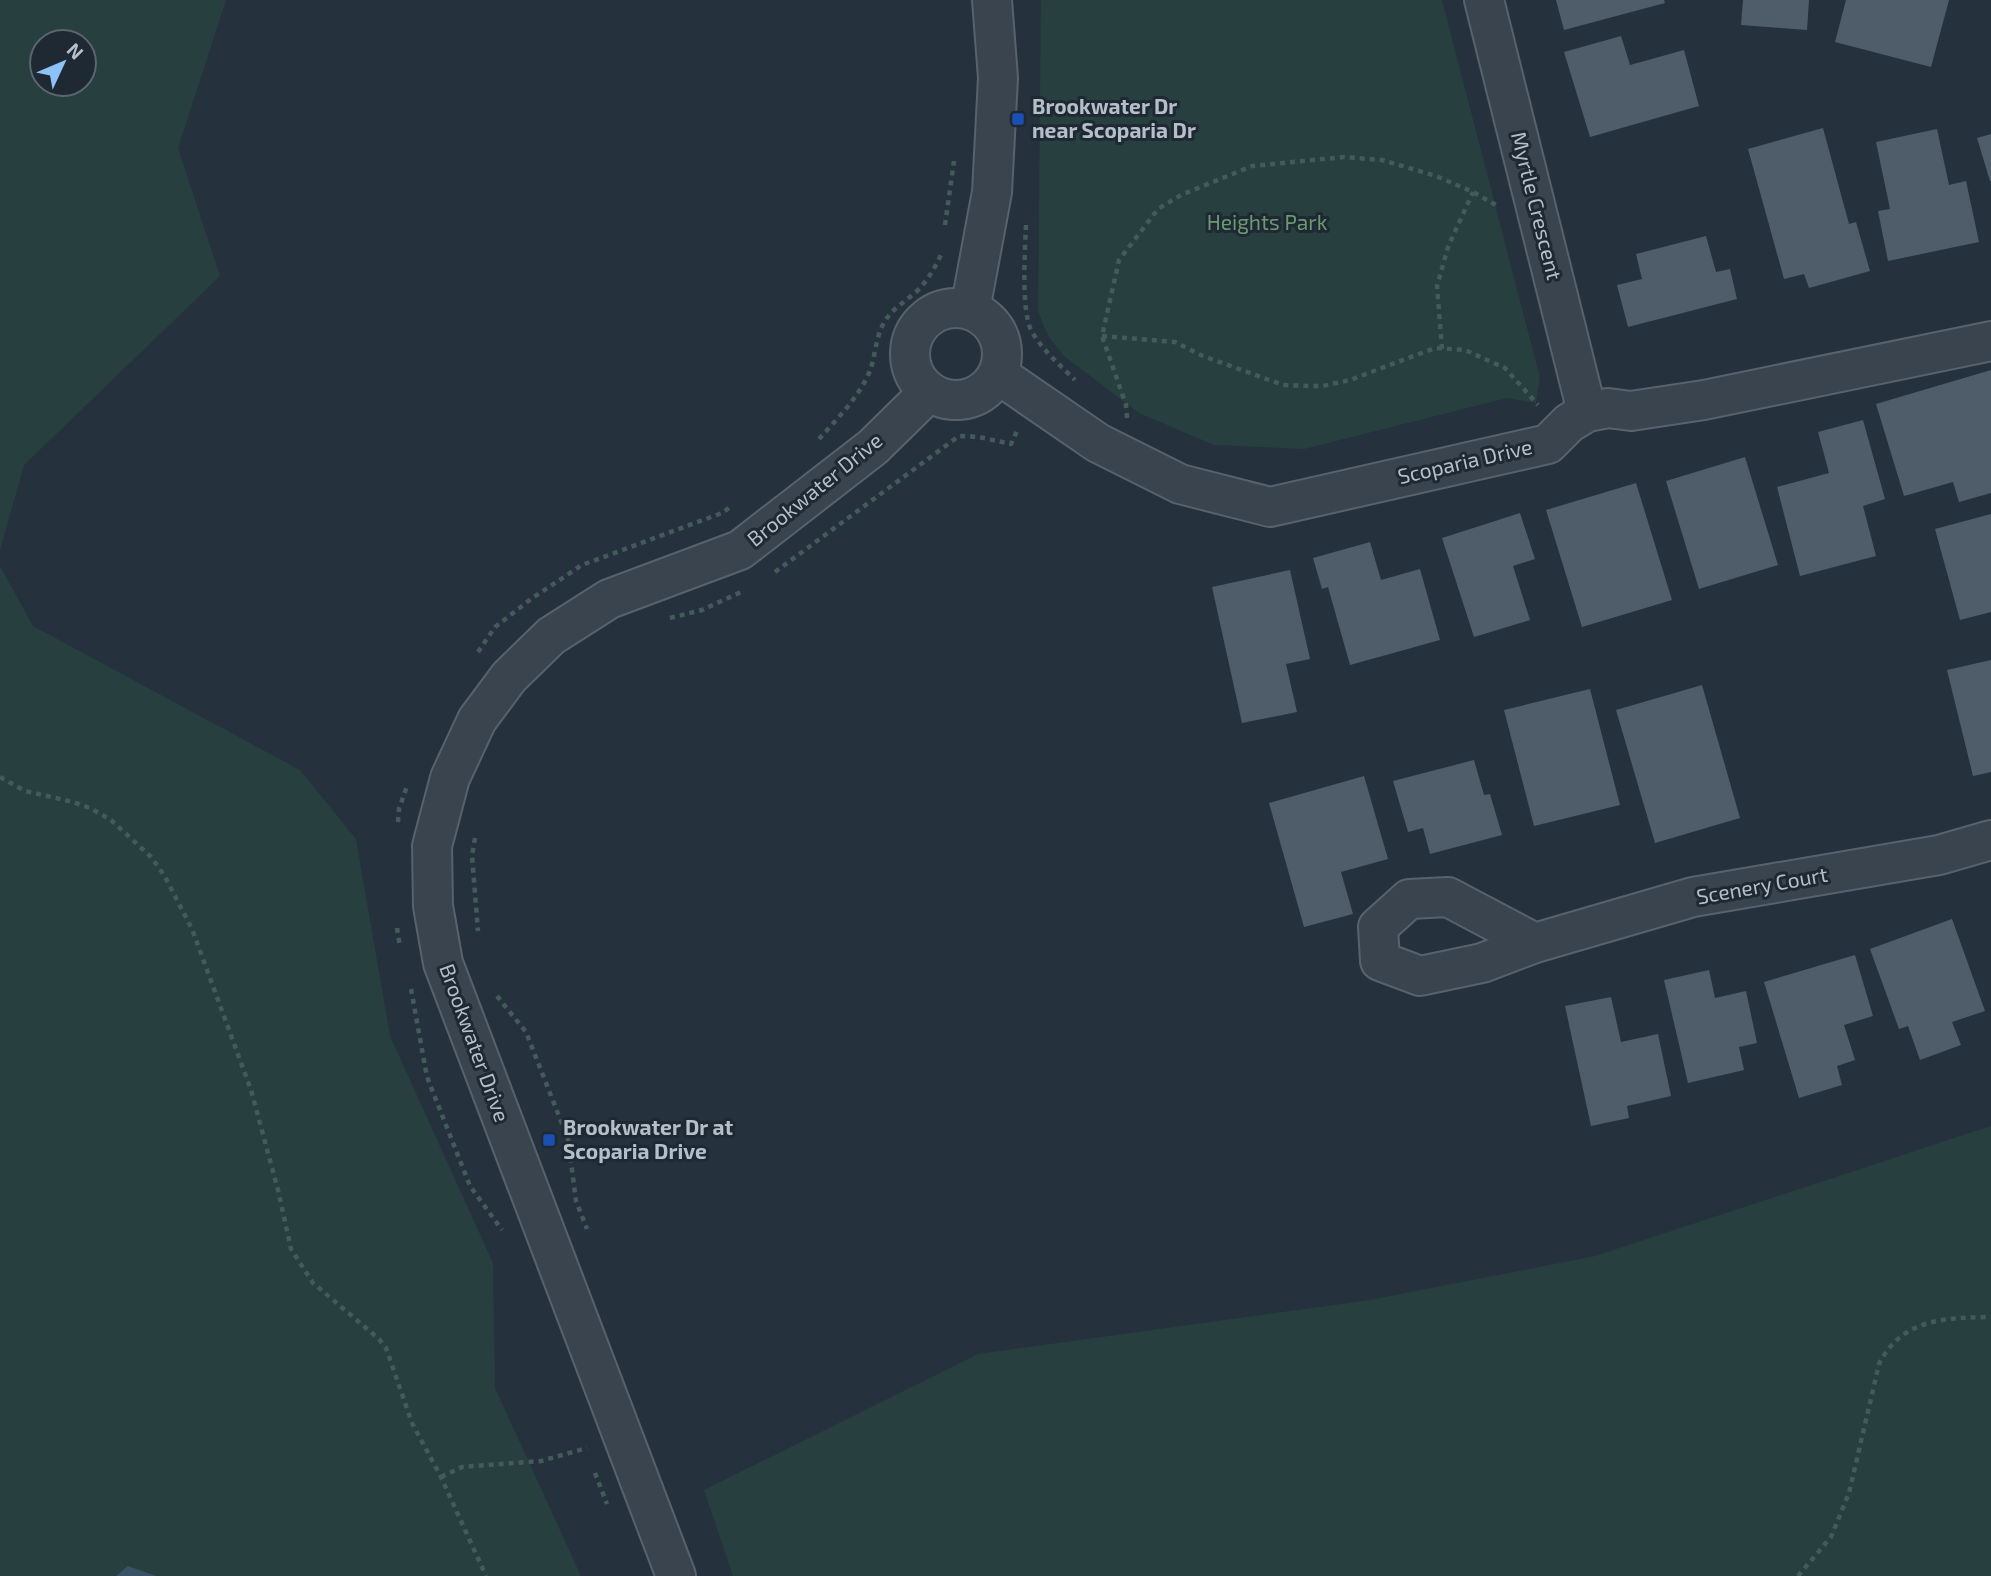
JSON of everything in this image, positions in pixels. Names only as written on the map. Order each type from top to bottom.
[{"type":"street","points":[[970,310],[992,192],[998,78],[992,0]]},
{"type":"street","name":"Myrtle Crescent","points":[[1484,0],[1587,412]]},
{"type":"street","points":[[956,307],[970,310],[983,316],[1000,339],[1002,353],[999,376],[972,398],[942,398],[929,392],[918,382],[911,369],[911,340],[918,326],[941,309],[956,307]]},
{"type":"street","points":[[1587,412],[1608,408],[1631,411],[1704,400],[1991,341]]},
{"type":"street","name":"Scoparia Drive","points":[[999,376],[1098,443],[1180,484],[1270,507],[1548,444],[1569,423],[1587,412]]},
{"type":"street","name":"Brookwater Drive","points":[[676,1576],[443,963],[433,905],[432,846],[450,778],[477,720],[509,677],[551,635],[609,599],[740,550],[873,447],[929,392]]},
{"type":"street","name":"Scenery Court","points":[[1535,943],[1693,897],[1939,855],[1991,840]]},
{"type":"path","points":[[945,227],[955,153]]},
{"type":"path","points":[[1118,413],[1127,419],[1126,405],[1102,336],[1119,260],[1158,209],[1181,195],[1252,166],[1344,157],[1382,160],[1436,176],[1473,191],[1520,222],[1539,219]]},
{"type":"path","points":[[1442,349],[1437,286],[1448,247],[1473,191]]},
{"type":"path","points":[[1026,223],[1025,274],[1029,327],[1043,348],[1082,387]]},
{"type":"path","points":[[812,448],[862,387],[871,370],[875,343],[885,321],[931,276],[942,252]]},
{"type":"path","points":[[1102,336],[1175,342],[1203,356],[1283,385],[1323,386],[1350,380],[1434,348],[1465,351],[1505,368],[1536,403],[1539,409],[1531,413]]},
{"type":"path","points":[[769,576],[959,436],[1011,444],[1015,434]]},
{"type":"path","points":[[473,660],[495,627],[582,565],[722,513],[733,505]]},
{"type":"path","points":[[667,620],[702,610],[745,590]]},
{"type":"path","points":[[0,777],[25,791],[73,802],[101,814],[151,857],[163,875],[192,929],[251,1090],[292,1250],[313,1283],[386,1348],[412,1423],[441,1477],[486,1576]]},
{"type":"path","points":[[398,822],[399,809],[407,785]]},
{"type":"path","points":[[476,832],[472,856],[479,942]]},
{"type":"path","points":[[396,924],[400,948]]},
{"type":"path","points":[[493,985],[497,996],[526,1032],[568,1139],[576,1200],[590,1238]]},
{"type":"path","points":[[410,987],[427,1077],[470,1186],[501,1227],[506,1240]]},
{"type":"path","points":[[1798,1576],[1832,1537],[1849,1493],[1879,1364],[1886,1350],[1904,1333],[1929,1322],[1991,1317]]},
{"type":"path","points":[[582,1436],[590,1459]]},
{"type":"path","points":[[441,1477],[462,1467],[541,1461],[587,1448]]},
{"type":"path","points":[[593,1470],[612,1515]]},
{"type":"green space","points":[[0,0],[226,0],[178,148],[220,276],[24,465],[0,550]]},
{"type":"green space","name":"Heights Park","points":[[1041,0],[1442,0],[1540,378],[1536,403],[1507,398],[1304,449],[1214,445],[1139,413],[1064,356],[1048,336],[1038,311]]},
{"type":"green space","points":[[0,566],[33,626],[300,770],[356,839],[390,1036],[493,1263],[495,1388],[581,1576],[0,1576]]},
{"type":"green space","points":[[1991,1126],[1991,1576],[733,1576],[704,1490],[978,1354],[1370,1300],[1595,1256]]},
{"type":"water","points":[[128,1566],[156,1576],[116,1576]]},
{"type":"building","points":[[1556,0],[1664,0],[1665,3],[1564,30]]},
{"type":"building","points":[[1743,0],[1809,0],[1807,30],[1741,25]]},
{"type":"building","points":[[1846,0],[1949,0],[1931,67],[1835,42]]},
{"type":"building","points":[[1621,36],[1630,65],[1684,50],[1699,106],[1590,137],[1564,52]]},
{"type":"building","points":[[1823,128],[1849,224],[1856,222],[1870,271],[1809,288],[1804,274],[1784,279],[1748,149]]},
{"type":"building","points":[[1937,129],[1949,185],[1966,181],[1979,242],[1888,261],[1878,211],[1890,209],[1876,142]]},
{"type":"building","points":[[1991,134],[1991,181],[1990,181],[1977,138]]},
{"type":"building","points":[[1706,236],[1716,272],[1730,269],[1737,299],[1628,327],[1617,285],[1642,279],[1636,254]]},
{"type":"building","points":[[1991,370],[1991,493],[1959,502],[1953,482],[1904,496],[1876,404]]},
{"type":"building","points":[[1863,420],[1885,499],[1863,506],[1876,556],[1800,576],[1777,487],[1829,473],[1818,432]]},
{"type":"building","points":[[1745,457],[1778,565],[1699,589],[1666,481]]},
{"type":"building","points":[[1636,483],[1672,600],[1582,627],[1546,510]]},
{"type":"building","points":[[1520,513],[1535,559],[1513,566],[1530,620],[1474,637],[1442,538]]},
{"type":"building","points":[[1991,514],[1991,612],[1960,620],[1935,529]]},
{"type":"building","points":[[1370,542],[1381,580],[1420,569],[1440,640],[1350,665],[1328,587],[1322,589],[1313,558]]},
{"type":"building","points":[[1290,570],[1310,659],[1286,664],[1297,712],[1242,723],[1212,587]]},
{"type":"building","points":[[1991,660],[1991,772],[1973,776],[1947,670]]},
{"type":"building","points":[[1702,685],[1740,818],[1655,843],[1616,710]]},
{"type":"building","points":[[1590,689],[1620,805],[1534,826],[1504,710]]},
{"type":"building","points":[[1474,760],[1484,795],[1490,794],[1502,835],[1430,854],[1423,828],[1408,832],[1393,781]]},
{"type":"building","points":[[1364,776],[1388,859],[1341,872],[1353,914],[1304,927],[1269,803]]},
{"type":"building","points":[[1952,919],[1985,1011],[1952,1022],[1961,1045],[1920,1060],[1908,1026],[1899,1029],[1870,949]]},
{"type":"building","points":[[1855,955],[1873,1016],[1844,1025],[1855,1060],[1837,1066],[1842,1085],[1799,1098],[1764,982]]},
{"type":"building","points":[[1709,970],[1715,998],[1746,991],[1757,1043],[1739,1047],[1744,1070],[1688,1083],[1664,980]]},
{"type":"building","points":[[1611,997],[1621,1042],[1658,1034],[1671,1096],[1627,1106],[1629,1118],[1591,1126],[1565,1006]]},
{"type":"place","name":"Brookwater Dr near Scoparia Dr","points":[[1018,119]]},
{"type":"place","name":"Brookwater Dr at Scoparia Drive","points":[[549,1140]]}]
